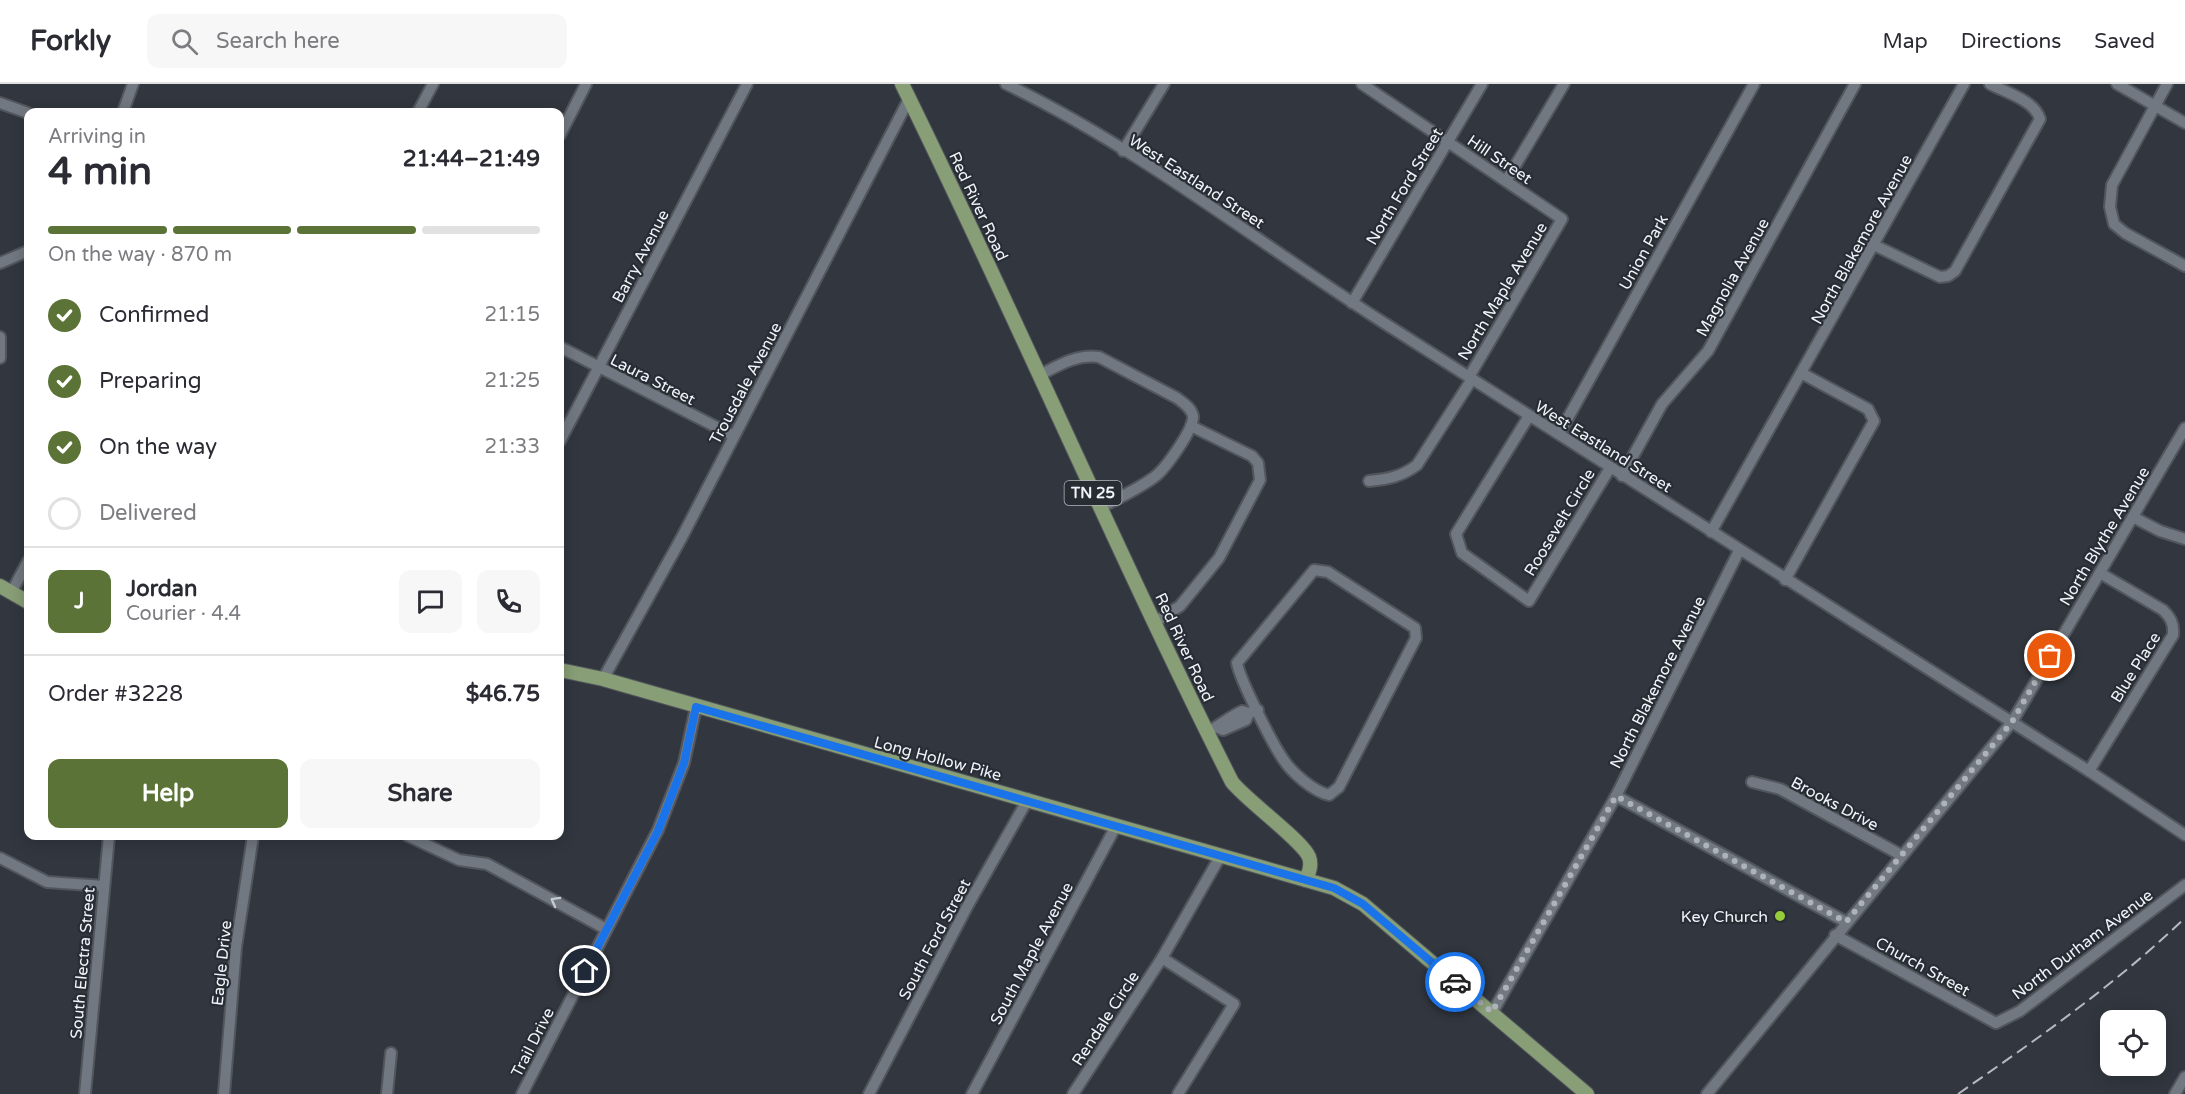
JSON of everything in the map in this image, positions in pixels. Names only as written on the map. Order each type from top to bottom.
[{"type":"main road","name":"Red River Road","points":[[902,84],[1040,375],[1100,508],[1155,622],[1212,729],[1232,782],[1241,794],[1305,849],[1310,862],[1306,880]]},
{"type":"main road","points":[[6,589],[24,600]]},
{"type":"main road","name":"Long Hollow Pike","points":[[564,671],[603,679],[1306,880]]},
{"type":"main road","points":[[1306,880],[1334,888],[1363,904],[1587,1094]]},
{"type":"street","points":[[124,108],[133,84]]},
{"type":"street","points":[[420,108],[434,84]]},
{"type":"street","points":[[564,127],[586,84]]},
{"type":"street","name":"Barry Avenue","points":[[564,433],[747,84]]},
{"type":"street","name":"West Eastland Street","points":[[1006,84],[1066,115],[1184,189],[1352,303],[1559,434],[1622,477],[2089,771],[2185,835]]},
{"type":"street","points":[[1123,151],[1164,84]]},
{"type":"street","name":"Hill Street","points":[[1362,84],[1562,219]]},
{"type":"street","name":"North Ford Street","points":[[1352,303],[1482,84]]},
{"type":"street","points":[[1506,181],[1564,84]]},
{"type":"street","name":"Union Park","points":[[1559,434],[1754,84]]},
{"type":"street","name":"Magnolia Avenue","points":[[1622,477],[1662,404],[1708,351],[1855,84]]},
{"type":"street","name":"North Blakemore Avenue","points":[[1711,532],[1803,374],[1964,84]]},
{"type":"street","points":[[1874,245],[1940,277],[1948,276],[1955,271],[2040,119],[2037,110],[1990,84]]},
{"type":"street","points":[[2117,84],[2185,123]]},
{"type":"street","points":[[2167,84],[2112,185],[2110,207],[2114,224],[2125,233],[2185,266]]},
{"type":"street","name":"Trousdale Avenue","points":[[603,679],[682,537],[909,99]]},
{"type":"street","points":[[0,103],[24,112]]},
{"type":"street","name":"North Maple Avenue","points":[[1369,481],[1393,479],[1406,474],[1417,465],[1562,219]]},
{"type":"street","points":[[0,263],[24,253]]},
{"type":"street","points":[[0,337],[0,358]]},
{"type":"street","name":"Laura Street","points":[[564,349],[734,436]]},
{"type":"street","points":[[1040,375],[1072,359],[1086,356],[1099,357],[1177,398],[1189,407],[1193,416],[1191,426],[1171,459],[1156,475],[1100,508]]},
{"type":"street","points":[[1785,580],[1874,421],[1868,409],[1803,374]]},
{"type":"street","name":"Roosevelt Circle","points":[[1528,416],[1456,534],[1462,553],[1529,601],[1610,468]]},
{"type":"street","points":[[1155,622],[1180,606],[1219,558],[1260,480],[1258,463],[1252,456],[1191,426]]},
{"type":"street","name":"North Blythe Avenue","points":[[1707,1094],[1835,935],[2012,722],[2185,428]]},
{"type":"street","points":[[2133,517],[2160,531],[2185,539]]},
{"type":"street","name":"North Blakemore Avenue","points":[[1492,1012],[1616,796],[1739,551]]},
{"type":"street","points":[[6,589],[24,566]]},
{"type":"street","points":[[1314,570],[1328,572],[1415,628],[1416,638],[1334,793],[1323,793],[1293,771],[1282,758],[1254,711],[1237,663],[1314,570]]},
{"type":"street","name":"Blue Place","points":[[2089,771],[2173,635],[2174,628],[2171,618],[2163,610],[2100,573]]},
{"type":"street","name":"Trail Drive","points":[[522,1094],[658,831],[684,763],[696,707]]},
{"type":"street","points":[[1212,729],[1223,730],[1246,720],[1254,711]]},
{"type":"street","name":"Brooks Drive","points":[[1752,782],[1780,789],[1901,855]]},
{"type":"street","points":[[1616,796],[1846,922]]},
{"type":"street","name":"South Ford Street","points":[[869,1094],[968,905],[1028,800]]},
{"type":"street","name":"South Maple Avenue","points":[[972,1094],[1116,826]]},
{"type":"street","name":"South Electra Street","points":[[85,1094],[109,840]]},
{"type":"street","name":"Eagle Drive","points":[[224,1094],[236,947],[252,840]]},
{"type":"street","points":[[416,840],[459,860],[487,864],[606,929]]},
{"type":"street","name":"Rendale Circle","points":[[1073,1094],[1162,957],[1221,855]]},
{"type":"street","points":[[0,858],[47,882],[104,886]]},
{"type":"street","name":"North Durham Avenue","points":[[1996,1023],[2020,1011],[2185,885]]},
{"type":"street","name":"Church Street","points":[[1835,935],[1996,1023]]},
{"type":"street","points":[[1162,957],[1234,1004],[1178,1094]]},
{"type":"street","points":[[387,1094],[391,1053]]},
{"type":"street","points":[[2175,1094],[2185,1077]]},
{"type":"railway","points":[[1958,1094],[2103,989],[2185,918]]},
{"type":"way so far","points":[[1455,982],[1492,1012],[1616,796],[1846,922],[2012,722],[2050,656]]},
{"type":"place","name":"Key Church","points":[[1780,916]]},
{"type":"route","points":[[585,971],[658,831],[684,763],[696,707],[1334,888],[1363,904],[1455,982]]}]
